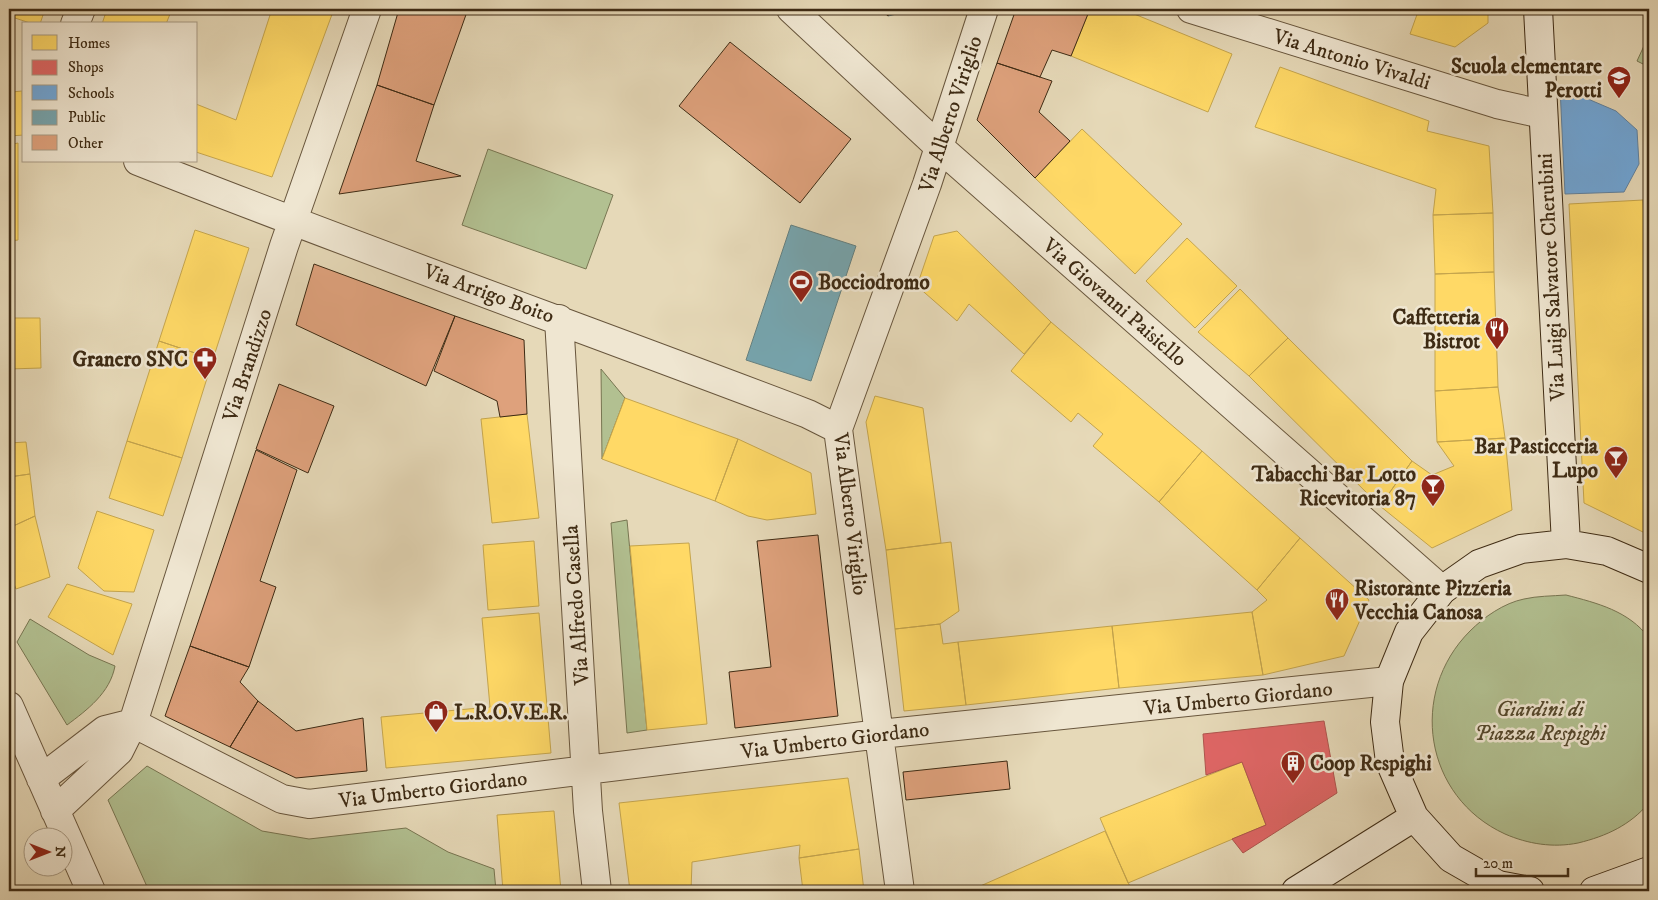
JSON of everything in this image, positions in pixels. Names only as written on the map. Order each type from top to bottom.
[{"type":"street","points":[[76,22],[80,9]]},
{"type":"street","name":"Via Brandizzo","points":[[55,811],[118,752],[133,723],[293,222],[367,9]]},
{"type":"street","name":"Via Giovanni Paisiello","points":[[791,9],[938,146],[1442,590]]},
{"type":"street","name":"Via Alberto Viriglio","points":[[900,891],[838,429],[927,184],[984,9]]},
{"type":"street","name":"Via Antonio Vivaldi","points":[[1191,9],[1497,104],[1542,114]]},
{"type":"street","name":"Via Luigi Salvatore Cherubini","points":[[1538,9],[1566,544]]},
{"type":"street","name":"Via Arrigo Boito","points":[[141,162],[293,222],[559,319],[808,414],[838,429]]},
{"type":"street","name":"Via Alfredo Casella","points":[[559,319],[586,770],[597,891]]},
{"type":"street","points":[[1530,891],[1498,885],[1451,858],[1414,817],[1390,762],[1384,722],[1389,682],[1409,632],[1442,590],[1479,564],[1521,549],[1566,544],[1607,550],[1649,569]]},
{"type":"street","name":"Via Umberto Giordano","points":[[133,723],[282,799],[309,804],[880,734],[1389,682]]},
{"type":"street","points":[[9,706],[91,891]]},
{"type":"street","points":[[41,779],[105,730],[133,723]]},
{"type":"street","points":[[1296,891],[1414,817]]},
{"type":"street","points":[[1594,891],[1599,891],[1649,871]]},
{"type":"green space","points":[[1649,35],[1649,67],[1637,61]]},
{"type":"green space","points":[[488,149],[613,195],[586,269],[462,225]]},
{"type":"green space","points":[[601,369],[625,398],[602,459]]},
{"type":"green space","points":[[627,520],[647,730],[627,733],[611,523]]},
{"type":"green space","name":"Giardini di Piazza Respighi","points":[[1566,595],[1612,609],[1632,621],[1649,638],[1649,803],[1634,818],[1617,829],[1599,837],[1578,843],[1550,845],[1532,843],[1505,834],[1478,817],[1457,795],[1442,770],[1434,742],[1432,713],[1438,684],[1450,656],[1470,631],[1495,611],[1517,601],[1534,597]]},
{"type":"green space","points":[[30,619],[89,655],[115,666],[103,693],[90,707],[67,725],[17,642]]},
{"type":"green space","points":[[147,766],[262,831],[309,839],[406,828],[448,852],[494,869],[496,891],[149,891],[108,800]]},
{"type":"building: Homes","points":[[9,9],[45,9],[41,22],[27,22],[9,16]]},
{"type":"building: Homes","points":[[107,9],[172,9],[167,22],[103,22]]},
{"type":"building: Homes","points":[[272,9],[334,9],[272,177],[198,153],[198,105],[236,120]]},
{"type":"building: Homes","points":[[1090,9],[1122,9],[1232,54],[1208,112],[1071,56]]},
{"type":"building: Homes","points":[[1419,9],[1488,9],[1488,23],[1455,47],[1410,34]]},
{"type":"building: Homes","points":[[1280,67],[1429,121],[1427,131],[1489,146],[1493,213],[1433,215],[1436,189],[1255,127]]},
{"type":"building: Homes","points":[[10,73],[12,92],[22,91],[22,135],[9,136]]},
{"type":"building: Homes","points":[[1082,129],[1182,224],[1135,274],[1035,178]]},
{"type":"building: Homes","points":[[18,143],[18,240],[9,241],[9,145]]},
{"type":"building: Homes","points":[[1643,200],[1649,325],[1649,535],[1584,503],[1569,204]]},
{"type":"building: Homes","points":[[1493,213],[1494,272],[1435,274],[1433,215]]},
{"type":"building: Homes","points":[[195,230],[249,248],[213,359],[159,341]]},
{"type":"building: Homes","points":[[957,231],[1051,322],[1024,354],[969,304],[957,321],[917,286],[934,236]]},
{"type":"building: Homes","points":[[1187,238],[1237,286],[1195,328],[1146,281]]},
{"type":"building: Homes","points":[[1494,272],[1498,387],[1435,391],[1435,274]]},
{"type":"building: Homes","points":[[1240,289],[1288,338],[1249,376],[1198,332]]},
{"type":"building: Homes","points":[[9,318],[40,318],[41,368],[9,369]]},
{"type":"building: Homes","points":[[1051,322],[1202,451],[1159,502],[1093,446],[1103,434],[1078,413],[1071,422],[1011,371]]},
{"type":"building: Homes","points":[[1288,338],[1412,461],[1380,506],[1249,376]]},
{"type":"building: Homes","points":[[159,341],[213,359],[182,458],[127,441]]},
{"type":"building: Homes","points":[[1498,387],[1505,438],[1437,442],[1435,391]]},
{"type":"building: Homes","points":[[875,396],[923,408],[941,543],[886,550],[866,422]]},
{"type":"building: Homes","points":[[625,398],[738,439],[715,501],[602,459]]},
{"type":"building: Homes","points":[[9,402],[10,443],[9,443]]},
{"type":"building: Homes","points":[[527,414],[539,518],[492,523],[481,419]]},
{"type":"building: Homes","points":[[1505,438],[1512,510],[1432,548],[1380,506],[1412,461],[1432,475],[1454,466],[1437,442]]},
{"type":"building: Homes","points":[[738,439],[811,473],[816,514],[767,520],[748,516],[715,501]]},
{"type":"building: Homes","points":[[127,441],[182,458],[163,516],[109,498]]},
{"type":"building: Homes","points":[[26,442],[30,474],[9,477],[9,443]]},
{"type":"building: Homes","points":[[1202,451],[1300,538],[1257,590],[1159,502]]},
{"type":"building: Homes","points":[[30,474],[35,516],[9,528],[9,477]]},
{"type":"building: Homes","points":[[97,511],[154,530],[134,592],[104,591],[78,568]]},
{"type":"building: Homes","points":[[35,516],[50,577],[16,589],[9,570],[9,528]]},
{"type":"building: Homes","points":[[1300,538],[1369,600],[1344,656],[1263,675],[1252,612],[1267,600],[1257,590]]},
{"type":"building: Homes","points":[[534,541],[539,606],[488,610],[483,545]]},
{"type":"building: Homes","points":[[951,542],[959,611],[940,624],[895,629],[886,550]]},
{"type":"building: Homes","points":[[689,543],[707,724],[647,730],[630,546]]},
{"type":"building: Homes","points":[[67,584],[132,604],[113,655],[48,617]]},
{"type":"building: Homes","points":[[1252,612],[1263,675],[1119,688],[1112,626]]},
{"type":"building: Homes","points":[[539,613],[551,753],[386,768],[381,717],[490,707],[482,618]]},
{"type":"building: Homes","points":[[940,624],[943,644],[958,642],[966,705],[904,711],[895,629]]},
{"type":"building: Homes","points":[[1112,626],[1119,688],[966,705],[958,642]]},
{"type":"building: Homes","points":[[1242,762],[1266,825],[1128,883],[1100,818]]},
{"type":"building: Homes","points":[[848,778],[859,849],[799,858],[800,845],[692,862],[691,891],[630,891],[619,803]]},
{"type":"building: Homes","points":[[554,811],[561,891],[503,891],[497,815]]},
{"type":"building: Homes","points":[[1105,831],[1132,891],[969,891]]},
{"type":"building: Homes","points":[[859,849],[864,891],[803,891],[799,858]]},
{"type":"building: Shops","name":"Coop Respighi","points":[[1324,721],[1337,793],[1243,853],[1232,839],[1266,825],[1242,762],[1206,775],[1203,734]]},
{"type":"building: Schools","points":[[1560,87],[1616,111],[1637,130],[1639,164],[1624,192],[1565,194]]},
{"type":"building: Public","points":[[890,9],[917,9],[888,16]]},
{"type":"building: Public","name":"Bocciodromo","points":[[791,225],[856,246],[811,381],[746,360]]},
{"type":"building: Other","points":[[399,9],[468,9],[434,105],[377,85]]},
{"type":"building: Other","points":[[880,9],[890,9],[888,16]]},
{"type":"building: Other","points":[[1016,9],[1090,9],[1071,56],[1052,50],[1040,77],[997,63]]},
{"type":"building: Other","points":[[730,42],[851,139],[800,203],[679,106]]},
{"type":"building: Other","points":[[997,63],[1052,81],[1039,112],[1070,141],[1035,178],[977,120]]},
{"type":"building: Other","points":[[377,85],[434,105],[416,161],[461,176],[339,194]]},
{"type":"building: Other","points":[[314,264],[455,316],[426,386],[296,325]]},
{"type":"building: Other","points":[[455,316],[524,340],[527,414],[500,417],[497,401],[434,371]]},
{"type":"building: Other","points":[[279,384],[334,406],[308,473],[256,449]]},
{"type":"building: Other","points":[[256,450],[297,470],[260,581],[276,587],[249,667],[190,646]]},
{"type":"building: Other","points":[[818,535],[838,716],[735,728],[729,672],[771,667],[757,541]]},
{"type":"building: Other","points":[[190,646],[249,667],[240,682],[258,701],[230,747],[165,716]]},
{"type":"building: Other","points":[[258,701],[296,731],[363,718],[367,771],[296,778],[230,747]]},
{"type":"building: Other","points":[[1007,761],[1010,789],[906,800],[903,772]]},
{"type":"place","name":"Scuola elementare Perotti","points":[[1619,99]]},
{"type":"place","name":"Bocciodromo","points":[[801,303]]},
{"type":"place","name":"Caffetteria Bistrot","points":[[1497,350]]},
{"type":"place","name":"Granero SNC","points":[[205,380]]},
{"type":"place","name":"Bar Pasticceria Lupo","points":[[1616,479]]},
{"type":"place","name":"Tabacchi Bar Lotto Ricevitoria 87","points":[[1433,507]]},
{"type":"place","name":"Ristorante Pizzeria Vecchia Canosa","points":[[1337,621]]},
{"type":"place","name":"L.R.O.V.E.R.","points":[[436,733]]},
{"type":"place","name":"Coop Respighi","points":[[1293,784]]}]
